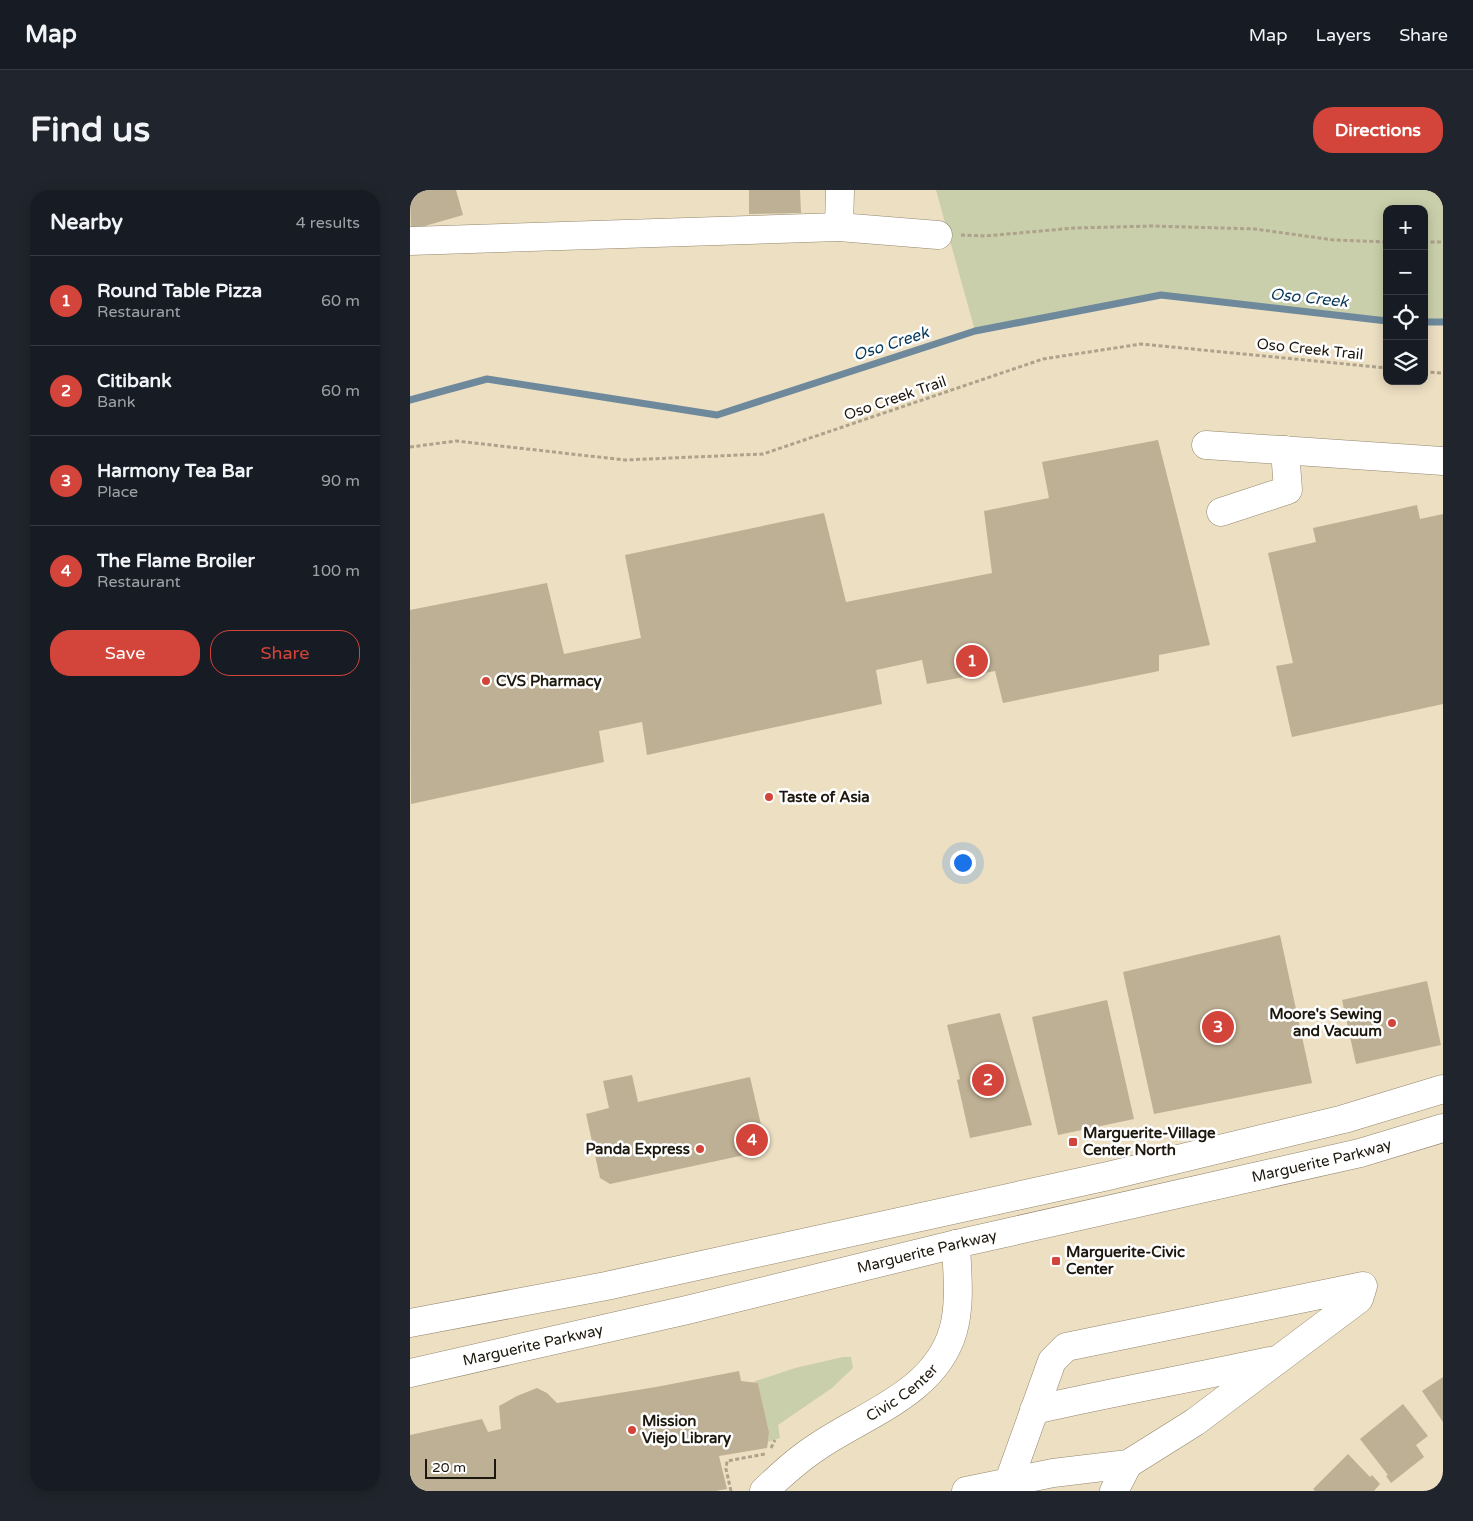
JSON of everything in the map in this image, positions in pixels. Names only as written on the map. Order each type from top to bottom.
[{"type":"main road","points":[[839,227],[840,190]]},
{"type":"main road","points":[[410,241],[839,227],[938,235]]},
{"type":"main road","points":[[1206,445],[1443,461]]},
{"type":"main road","points":[[1221,512],[1288,490],[1285,450]]},
{"type":"main road","points":[[410,1323],[615,1284],[1108,1176],[1344,1119],[1443,1090]]},
{"type":"main road","name":"Marguerite Parkway","points":[[410,1373],[687,1310],[956,1244],[1360,1153],[1443,1128]]},
{"type":"main road","name":"Civic Center","points":[[764,1491],[786,1469],[818,1446],[915,1387],[938,1362],[953,1332],[958,1302],[956,1244]]},
{"type":"main road","points":[[966,1491],[1053,1473],[1128,1464],[1195,1422],[1359,1299],[1363,1286],[1066,1347],[1052,1361],[1009,1481]]},
{"type":"main road","points":[[1034,1410],[1113,1392],[1166,1383],[1279,1359]]},
{"type":"main road","points":[[1114,1491],[1128,1464]]},
{"type":"path","points":[[938,235],[985,236],[1074,228],[1154,226],[1255,229],[1334,240],[1383,242]]},
{"type":"path","points":[[1428,242],[1443,242]]},
{"type":"path","name":"Oso Creek Trail","points":[[410,447],[456,440],[625,460],[763,454],[1043,359],[1141,344],[1383,368]]},
{"type":"path","points":[[1428,372],[1443,373]]},
{"type":"path","points":[[731,1491],[726,1468],[727,1461],[763,1455],[772,1447],[775,1440]]},
{"type":"green space","points":[[936,190],[1443,190],[1443,322],[1428,322],[1428,205],[1383,205],[1383,321],[1161,295],[975,331]]},
{"type":"green space","points":[[843,1357],[851,1357],[853,1368],[832,1388],[778,1425],[780,1438],[768,1442],[769,1432],[758,1383],[753,1382],[795,1368]]},
{"type":"building","points":[[410,190],[456,190],[463,215],[411,230]]},
{"type":"building","points":[[749,190],[800,190],[801,213],[749,214]]},
{"type":"building","points":[[1158,440],[1210,645],[1159,655],[1159,671],[1003,703],[995,671],[927,684],[922,660],[876,670],[882,704],[647,755],[642,722],[599,731],[604,762],[411,804],[410,610],[547,583],[564,654],[641,638],[625,555],[824,513],[846,602],[992,573],[984,511],[1049,498],[1042,462]]},
{"type":"building","points":[[1417,505],[1420,519],[1443,514],[1443,704],[1292,737],[1276,666],[1293,663],[1268,553],[1316,542],[1313,528]]},
{"type":"building","points":[[1280,935],[1312,1083],[1154,1114],[1123,972]]},
{"type":"building","points":[[1427,981],[1441,1045],[1356,1064],[1342,1000]]},
{"type":"building","points":[[1107,1000],[1134,1119],[1058,1135],[1032,1017]]},
{"type":"building","points":[[1000,1013],[1032,1125],[970,1138],[957,1080],[960,1079],[947,1025]]},
{"type":"building","points":[[632,1075],[638,1102],[750,1077],[765,1142],[758,1152],[610,1184],[600,1178],[586,1114],[609,1108],[603,1081]]},
{"type":"building","name":"Mission Viejo Library","points":[[739,1371],[741,1381],[758,1383],[769,1432],[768,1442],[767,1448],[719,1456],[727,1489],[715,1491],[410,1491],[410,1435],[482,1419],[488,1432],[501,1429],[499,1406],[537,1388],[547,1393],[557,1403]]},
{"type":"building","points":[[1443,1377],[1443,1422],[1422,1391]]},
{"type":"building","points":[[1403,1404],[1428,1436],[1416,1445],[1424,1457],[1391,1483],[1386,1476],[1388,1475],[1360,1439]]},
{"type":"building","points":[[1348,1454],[1370,1477],[1372,1475],[1380,1484],[1374,1491],[1315,1491],[1313,1489]]},
{"type":"waterway","name":"Oso Creek","points":[[410,400],[487,379],[717,415],[975,331],[1161,295],[1383,321]]},
{"type":"waterway","name":"Oso Creek","points":[[1428,322],[1443,322]]},
{"type":"place","name":"Round Table Pizza","points":[[972,661]]},
{"type":"place","name":"CVS Pharmacy","points":[[486,681]]},
{"type":"place","name":"Taste of Asia","points":[[769,797]]},
{"type":"place","name":"Moore's Sewing and Vacuum","points":[[1392,1023]]},
{"type":"place","name":"Harmony Tea Bar","points":[[1218,1027]]},
{"type":"place","name":"Citibank","points":[[988,1080]]},
{"type":"place","name":"The Flame Broiler","points":[[752,1140]]},
{"type":"place","name":"Marguerite-Village Center North","points":[[1073,1142]]},
{"type":"place","name":"Panda Express","points":[[700,1149]]},
{"type":"place","name":"Marguerite-Civic Center","points":[[1056,1261]]},
{"type":"place","name":"Mission Viejo Library","points":[[632,1430]]}]
